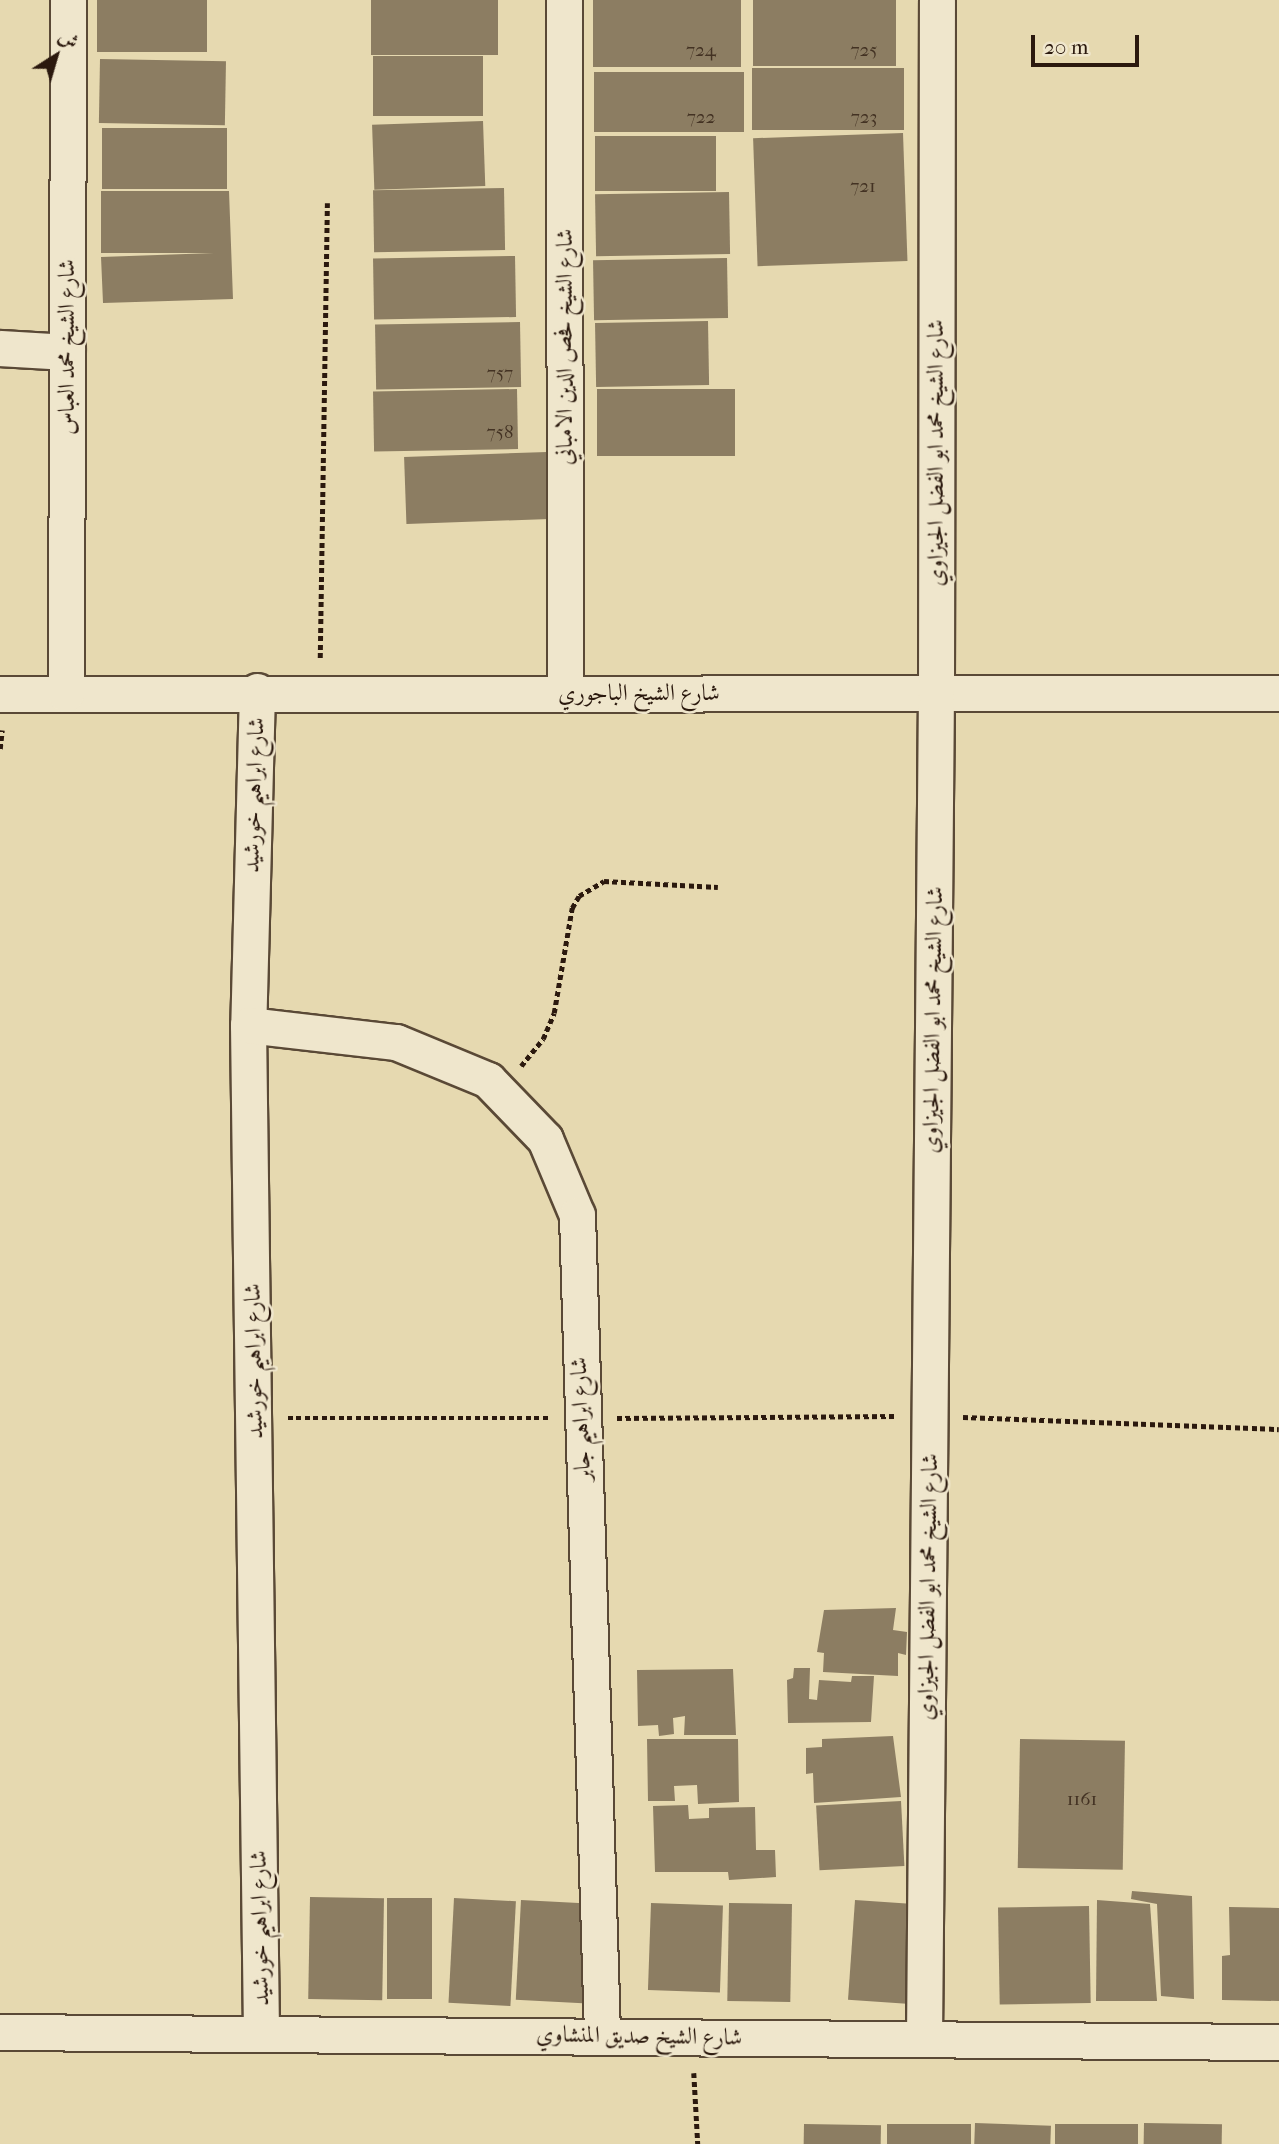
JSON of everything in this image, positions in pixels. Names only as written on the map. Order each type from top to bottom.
[{"type":"street","name":"شارع الشيخ محمد العباس","points":[[66,694],[68,0]]},
{"type":"street","name":"شارع الشيخ فحص الدين الامباني","points":[[564,0],[565,694]]},
{"type":"street","name":"شارع الشيخ محمد ابو الفضل الجيزاوي","points":[[924,2039],[936,693],[937,0]]},
{"type":"street","points":[[0,348],[67,352]]},
{"type":"street","name":"شارع الشيخ الباجوري","points":[[0,694],[257,691],[319,694],[1279,693]]},
{"type":"street","name":"شارع ابراهيم خورشيد","points":[[257,691],[248,1025],[261,2032]]},
{"type":"street","name":"شارع ابراهيم جابر","points":[[248,1025],[396,1042],[488,1080],[545,1139],[576,1215],[602,2035]]},
{"type":"street","name":"شارع الشيخ صديق المنشاوي","points":[[0,2032],[1279,2042]]},
{"type":"path","points":[[319,694],[327,203]]},
{"type":"path","points":[[488,1080],[528,1063],[543,1039],[554,1013],[572,908],[579,896],[604,881],[718,887]]},
{"type":"path","points":[[929,1416],[1279,1429]]},
{"type":"path","points":[[693,2038],[698,2144]]},
{"type":"building","points":[[97,0],[207,0],[207,52],[97,52]]},
{"type":"building","points":[[371,0],[498,0],[498,55],[371,55]]},
{"type":"building","points":[[593,0],[741,0],[741,67],[593,67]]},
{"type":"building","points":[[753,0],[896,0],[896,66],[753,66]]},
{"type":"building","points":[[373,56],[483,56],[483,116],[373,116]]},
{"type":"building","points":[[100,59],[226,61],[225,125],[99,123]]},
{"type":"building","points":[[752,68],[904,68],[904,130],[752,130]]},
{"type":"building","points":[[594,72],[744,72],[744,132],[594,132]]},
{"type":"building","points":[[483,121],[485,186],[374,190],[372,125]]},
{"type":"building","points":[[102,128],[227,128],[227,189],[102,189]]},
{"type":"building","points":[[903,133],[907,261],[758,266],[753,138]]},
{"type":"building","points":[[595,136],[716,136],[716,191],[595,191]]},
{"type":"building","points":[[504,188],[505,250],[374,252],[373,190]]},
{"type":"building","points":[[101,191],[229,191],[233,299],[103,303],[101,257],[214,253],[101,253]]},
{"type":"building","points":[[729,192],[730,254],[596,256],[595,194]]},
{"type":"building","points":[[515,256],[516,317],[374,319],[373,258]]},
{"type":"building","points":[[727,258],[728,318],[594,320],[593,260]]},
{"type":"building","points":[[708,321],[709,385],[596,387],[595,323]]},
{"type":"building","points":[[520,322],[521,387],[376,390],[375,325]]},
{"type":"building","points":[[517,389],[518,449],[374,452],[373,392]]},
{"type":"building","points":[[597,389],[735,389],[735,456],[597,456]]},
{"type":"building","points":[[547,452],[549,519],[406,524],[404,457]]},
{"type":"building","points":[[896,1608],[893,1630],[907,1632],[906,1655],[898,1653],[898,1676],[823,1672],[824,1653],[817,1652],[824,1610]]},
{"type":"building","points":[[794,1668],[810,1668],[809,1699],[817,1700],[819,1680],[851,1682],[852,1676],[874,1676],[871,1722],[788,1723],[787,1680],[793,1678]]},
{"type":"building","points":[[733,1669],[736,1735],[684,1735],[685,1716],[673,1718],[674,1734],[659,1736],[658,1725],[638,1726],[637,1670]]},
{"type":"building","points":[[893,1736],[901,1797],[814,1803],[813,1773],[806,1774],[806,1748],[822,1747],[822,1739]]},
{"type":"building","points":[[647,1739],[738,1739],[739,1802],[698,1804],[697,1785],[674,1786],[675,1801],[648,1801]]},
{"type":"building","points":[[1020,1739],[1125,1741],[1123,1870],[1018,1868]]},
{"type":"building","points":[[901,1801],[904,1866],[820,1870],[816,1805]]},
{"type":"building","points":[[688,1805],[689,1819],[709,1818],[709,1808],[755,1807],[756,1850],[775,1850],[776,1877],[729,1880],[728,1872],[655,1872],[653,1806]]},
{"type":"building","points":[[1132,1891],[1192,1896],[1194,1999],[1161,1996],[1157,1904],[1131,1899]]},
{"type":"building","points":[[310,1897],[384,1898],[382,2000],[308,1999]]},
{"type":"building","points":[[387,1898],[432,1898],[432,1999],[387,1999]]},
{"type":"building","points":[[454,1898],[516,1901],[510,2006],[449,2003]]},
{"type":"building","points":[[521,1900],[588,1904],[583,2003],[516,2000]]},
{"type":"building","points":[[855,1900],[921,1905],[914,2004],[848,2000]]},
{"type":"building","points":[[1097,1900],[1150,1904],[1157,2001],[1096,2001]]},
{"type":"building","points":[[651,1903],[723,1906],[720,1992],[648,1990]]},
{"type":"building","points":[[729,1903],[792,1904],[790,2002],[727,2001]]},
{"type":"building","points":[[1089,1906],[1091,2003],[1000,2005],[998,1908]]},
{"type":"building","points":[[1229,1907],[1279,1908],[1279,2001],[1222,2000],[1222,1956],[1230,1955]]},
{"type":"building","points":[[975,2123],[1051,2126],[1050,2144],[974,2144]]},
{"type":"building","points":[[1144,2123],[1222,2124],[1222,2144],[1144,2144]]},
{"type":"building","points":[[804,2124],[881,2125],[881,2144],[804,2144]]},
{"type":"building","points":[[887,2124],[971,2124],[971,2144],[887,2144]]},
{"type":"building","points":[[1055,2124],[1138,2124],[1138,2144],[1055,2144]]}]
